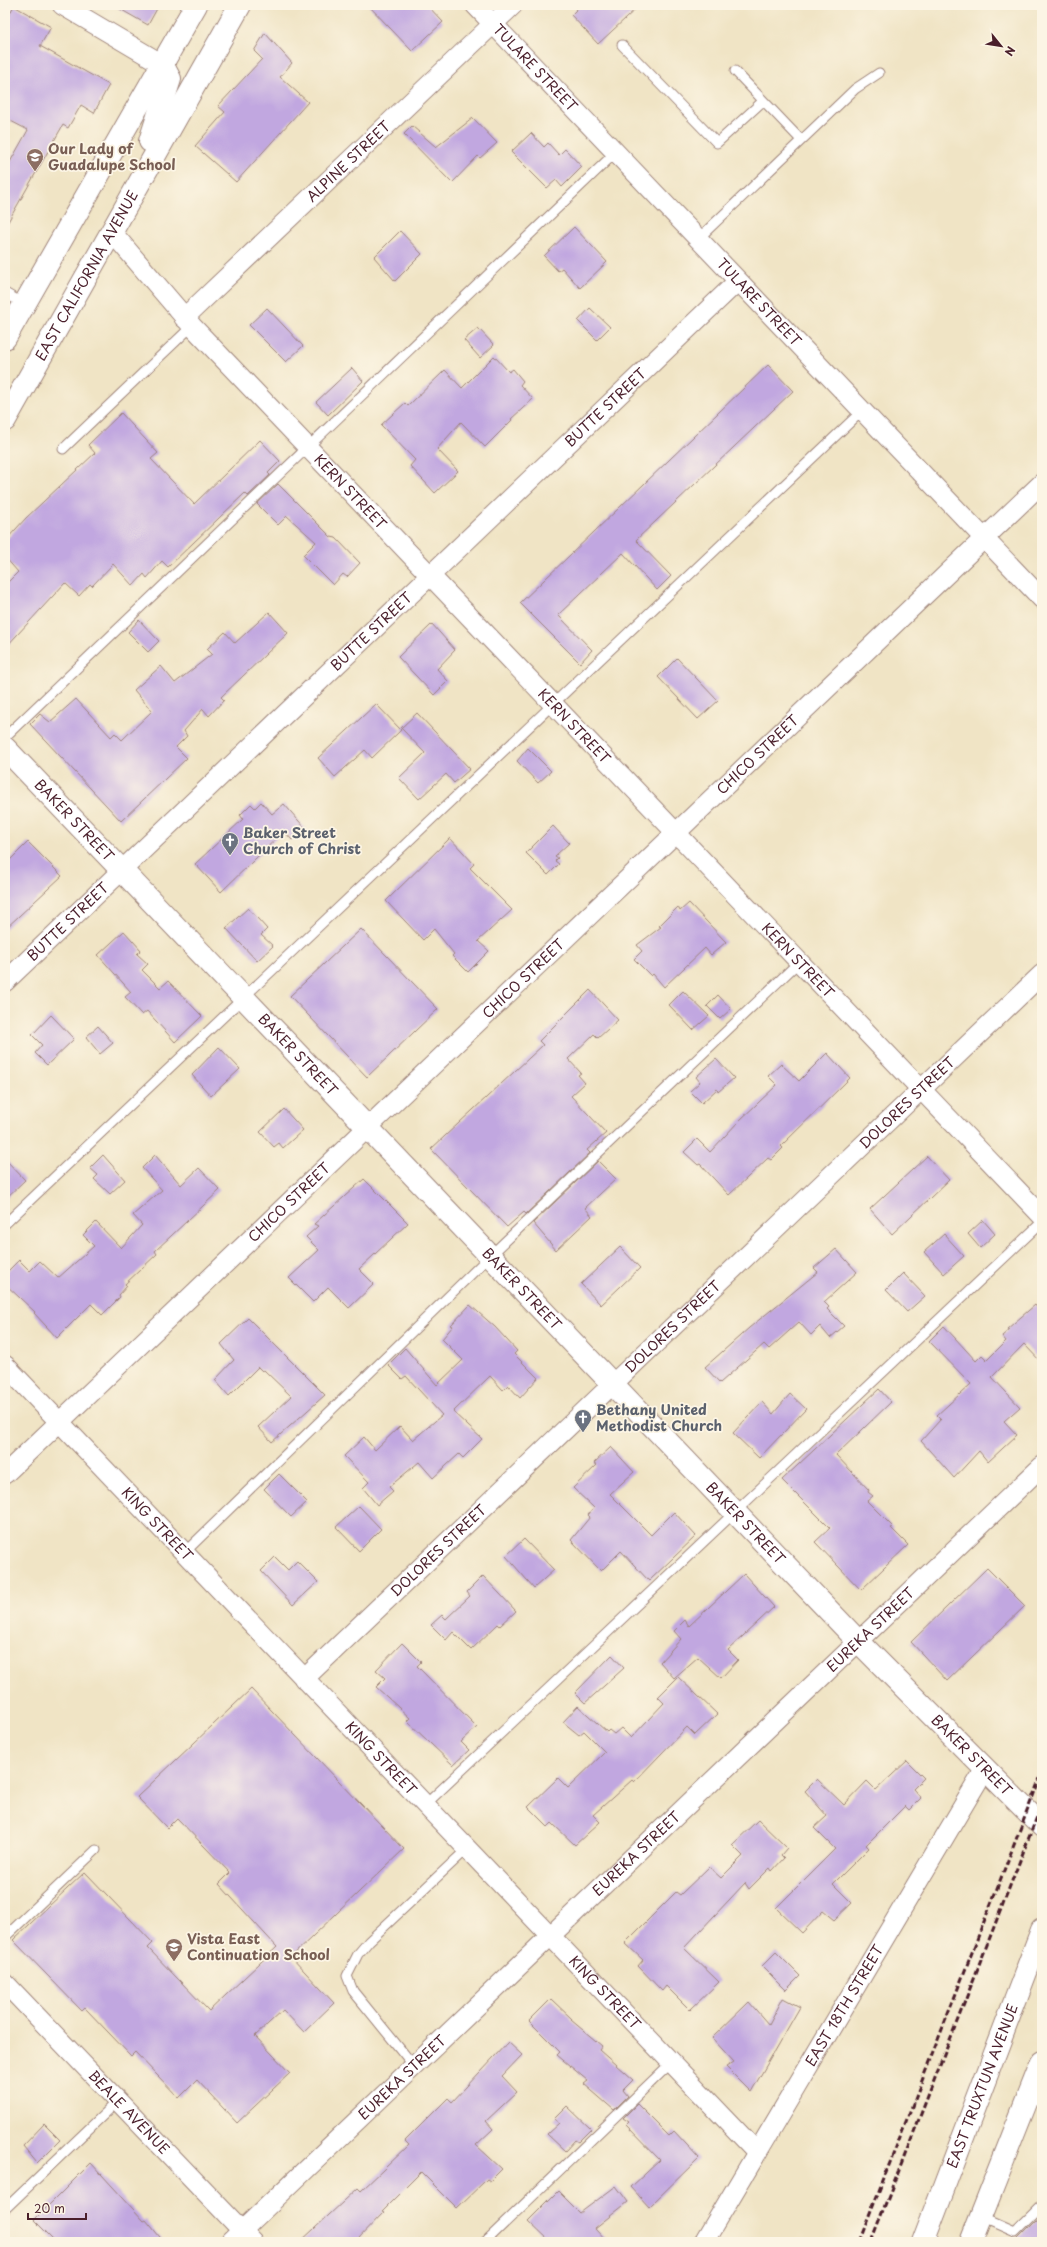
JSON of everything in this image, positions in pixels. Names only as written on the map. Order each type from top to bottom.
[{"type":"main road","points":[[5,338],[196,5]]},
{"type":"main road","name":"EAST CALIFORNIA AVENUE","points":[[5,420],[240,5]]},
{"type":"main road","points":[[129,199],[169,86],[170,79],[162,64]]},
{"type":"main road","name":"BAKER STREET","points":[[5,748],[858,1641],[1042,1826]]},
{"type":"main road","name":"EAST TRUXTUN AVENUE","points":[[923,2242],[1042,1930]]},
{"type":"main road","points":[[971,2242],[1041,2066]]},
{"type":"main road","points":[[932,2242],[937,2206]]},
{"type":"street","points":[[62,5],[162,64]]},
{"type":"street","name":"TULARE STREET","points":[[475,5],[1042,599]]},
{"type":"street","name":"ALPINE STREET","points":[[188,322],[513,5]]},
{"type":"street","name":"KERN STREET","points":[[111,231],[188,322],[1042,1216]]},
{"type":"street","name":"BUTTE STREET","points":[[5,982],[738,281]]},
{"type":"street","name":"CHICO STREET","points":[[5,1474],[1042,483]]},
{"type":"street","name":"DOLORES STREET","points":[[304,1679],[1042,974]]},
{"type":"street","name":"KING STREET","points":[[5,1366],[756,2152]]},
{"type":"street","name":"EUREKA STREET","points":[[241,2238],[414,2066],[1042,1466]]},
{"type":"street","name":"EAST 18TH STREET","points":[[704,2242],[756,2152],[985,1769]]},
{"type":"street","name":"BEALE AVENUE","points":[[5,1983],[118,2101],[241,2238]]},
{"type":"lane","points":[[622,45],[717,143],[763,100]]},
{"type":"lane","points":[[734,71],[801,140]]},
{"type":"lane","points":[[698,239],[855,89],[879,73]]},
{"type":"lane","points":[[5,737],[306,446],[615,153]]},
{"type":"lane","points":[[5,292],[24,304]]},
{"type":"lane","points":[[63,450],[188,322]]},
{"type":"lane","points":[[5,1224],[242,997],[862,410]]},
{"type":"lane","points":[[184,1553],[490,1256],[799,962]]},
{"type":"lane","points":[[424,1805],[1042,1222]]},
{"type":"lane","points":[[414,2066],[353,1991],[347,1976],[358,1954],[369,1941],[467,1849]]},
{"type":"lane","points":[[5,1937],[96,1850]]},
{"type":"lane","points":[[485,2242],[671,2063]]},
{"type":"lane","points":[[5,2209],[118,2101]]},
{"type":"lane","points":[[981,2217],[1015,2232],[1042,2205]]},
{"type":"building","points":[[113,5],[159,5],[148,25]]},
{"type":"building","points":[[368,5],[427,5],[443,22],[412,51]]},
{"type":"building","points":[[581,5],[640,5],[598,44],[571,15]]},
{"type":"building","points":[[14,6],[51,27],[40,46],[109,85],[94,113],[81,105],[68,128],[63,125],[5,227],[5,171],[28,130],[5,118],[5,21]]},
{"type":"building","points":[[265,33],[292,63],[280,77],[308,102],[236,182],[195,146],[225,112],[218,106],[262,59],[254,51]]},
{"type":"building","points":[[473,118],[497,143],[480,158],[478,156],[452,183],[404,134],[412,126],[436,147]]},
{"type":"building","points":[[531,133],[544,147],[548,143],[559,155],[565,149],[582,167],[562,187],[556,180],[547,188],[511,152]]},
{"type":"building","points":[[574,227],[607,262],[580,288],[562,268],[558,271],[544,256]]},
{"type":"building","points":[[400,231],[422,254],[395,281],[374,257]]},
{"type":"building","points":[[267,308],[303,346],[286,362],[249,325]]},
{"type":"building","points":[[590,308],[610,327],[597,340],[578,321]]},
{"type":"building","points":[[478,328],[494,345],[480,358],[464,340]]},
{"type":"building","points":[[494,356],[509,372],[513,369],[523,381],[520,385],[533,399],[511,419],[512,420],[485,447],[461,422],[437,449],[458,471],[435,493],[410,466],[415,460],[381,425],[405,403],[408,406],[445,370],[462,388]]},
{"type":"building","points":[[768,365],[793,391],[636,540],[671,576],[657,590],[623,553],[558,615],[592,650],[580,663],[520,603]]},
{"type":"building","points":[[352,368],[363,381],[328,415],[316,402]]},
{"type":"building","points":[[121,413],[158,453],[151,459],[194,504],[260,440],[280,461],[268,473],[270,475],[248,496],[245,493],[168,567],[162,561],[147,578],[144,574],[133,586],[113,564],[92,586],[90,584],[79,596],[65,583],[5,648],[5,585],[18,572],[5,557],[5,541],[26,518],[95,453],[88,445]]},
{"type":"building","points":[[278,484],[331,537],[336,538],[360,563],[347,577],[343,574],[333,585],[303,555],[316,542],[287,516],[278,525],[257,504]]},
{"type":"building","points":[[269,612],[288,633],[221,697],[224,700],[209,716],[203,709],[184,731],[187,736],[176,747],[187,758],[121,821],[30,724],[40,714],[50,722],[76,699],[111,737],[115,733],[122,740],[152,711],[134,690],[161,666],[175,683],[212,654],[207,649],[225,632],[235,643]]},
{"type":"building","points":[[139,620],[159,641],[148,652],[128,632]]},
{"type":"building","points":[[432,624],[455,650],[437,669],[448,681],[434,695],[398,657]]},
{"type":"building","points":[[677,658],[718,701],[698,719],[658,677]]},
{"type":"building","points":[[376,704],[401,730],[372,758],[365,750],[335,777],[318,758]]},
{"type":"building","points":[[417,713],[470,769],[454,783],[446,774],[419,799],[399,778],[425,753],[401,728]]},
{"type":"building","points":[[528,748],[551,771],[538,783],[517,761]]},
{"type":"building","points":[[261,802],[272,814],[284,804],[305,828],[292,840],[284,831],[221,892],[195,864],[243,819],[240,815],[251,804],[255,808]]},
{"type":"building","points":[[553,826],[569,843],[555,856],[558,858],[555,861],[559,864],[548,875],[526,853]]},
{"type":"building","points":[[450,838],[474,864],[470,868],[512,910],[478,941],[489,951],[468,972],[452,956],[454,954],[434,929],[423,940],[386,901]]},
{"type":"building","points":[[28,842],[62,876],[5,929],[5,865]]},
{"type":"building","points":[[689,903],[726,942],[711,955],[705,948],[664,987],[653,974],[651,976],[634,959],[642,951],[637,945],[661,927],[659,926],[678,907],[680,911]]},
{"type":"building","points":[[248,908],[267,929],[261,935],[273,946],[257,961],[226,928]]},
{"type":"building","points":[[361,929],[438,1009],[367,1077],[290,996]]},
{"type":"building","points":[[124,931],[141,950],[137,954],[148,964],[142,970],[160,988],[168,981],[202,1016],[175,1042],[147,1011],[142,1015],[125,997],[131,992],[98,955]]},
{"type":"building","points":[[590,990],[618,1020],[598,1038],[594,1034],[568,1059],[581,1073],[578,1075],[585,1083],[571,1096],[606,1133],[587,1150],[590,1153],[526,1214],[524,1212],[507,1227],[431,1149],[543,1045],[539,1041]]},
{"type":"building","points":[[683,991],[709,1016],[693,1030],[669,1005]]},
{"type":"building","points":[[718,995],[731,1009],[720,1019],[707,1006]]},
{"type":"building","points":[[51,1015],[74,1039],[47,1065],[35,1053],[42,1045],[32,1035]]},
{"type":"building","points":[[98,1026],[113,1043],[100,1054],[86,1037]]},
{"type":"building","points":[[219,1047],[240,1069],[211,1096],[192,1075]]},
{"type":"building","points":[[827,1053],[850,1078],[781,1146],[783,1148],[771,1160],[768,1158],[729,1195],[700,1164],[698,1165],[684,1152],[697,1139],[710,1152],[739,1121],[777,1085],[768,1076],[781,1064],[799,1081]]},
{"type":"building","points":[[716,1059],[734,1078],[718,1092],[717,1089],[702,1103],[690,1091],[700,1082],[696,1077]]},
{"type":"building","points":[[284,1109],[303,1130],[283,1148],[279,1143],[274,1147],[260,1132]]},
{"type":"building","points":[[103,1155],[125,1180],[110,1194],[94,1179],[98,1175],[90,1168]]},
{"type":"building","points":[[155,1155],[181,1185],[199,1168],[220,1190],[155,1251],[157,1254],[125,1284],[127,1286],[119,1295],[120,1297],[102,1315],[91,1304],[57,1338],[34,1313],[35,1312],[5,1284],[5,1274],[19,1260],[30,1271],[40,1261],[58,1278],[94,1246],[83,1235],[96,1222],[121,1248],[142,1225],[133,1215],[162,1190],[142,1168]]},
{"type":"building","points":[[927,1156],[949,1180],[892,1234],[870,1209]]},
{"type":"building","points":[[5,1159],[25,1180],[5,1199]]},
{"type":"building","points":[[598,1161],[616,1179],[585,1208],[592,1216],[556,1250],[533,1223]]},
{"type":"building","points":[[364,1179],[408,1223],[359,1269],[374,1284],[349,1308],[328,1287],[313,1302],[289,1278],[319,1250],[306,1237],[318,1226],[314,1224]]},
{"type":"building","points":[[983,1220],[995,1234],[980,1248],[968,1234]]},
{"type":"building","points":[[944,1234],[964,1256],[944,1274],[924,1252]]},
{"type":"building","points":[[620,1247],[640,1268],[601,1305],[581,1284]]},
{"type":"building","points":[[836,1249],[857,1272],[824,1302],[829,1307],[827,1309],[844,1326],[830,1338],[820,1326],[811,1335],[799,1322],[769,1349],[764,1344],[720,1383],[705,1367],[749,1328],[818,1272],[814,1268]]},
{"type":"building","points":[[903,1273],[925,1296],[907,1312],[886,1290]]},
{"type":"building","points":[[470,1305],[495,1327],[517,1351],[514,1354],[538,1378],[520,1398],[508,1385],[503,1390],[490,1376],[453,1412],[482,1439],[463,1458],[459,1454],[433,1478],[419,1462],[389,1487],[393,1491],[377,1505],[363,1488],[369,1482],[344,1456],[364,1437],[375,1450],[400,1426],[413,1440],[442,1415],[406,1376],[402,1379],[388,1365],[405,1348],[437,1385],[463,1360],[442,1339],[453,1326],[451,1325]]},
{"type":"building","points":[[1035,1305],[1042,1313],[1042,1363],[1024,1344],[992,1377],[1020,1407],[1004,1421],[1017,1435],[988,1462],[979,1451],[954,1478],[921,1441],[941,1419],[937,1415],[971,1384],[929,1341],[944,1326],[976,1361],[982,1355],[987,1360],[1006,1341],[1002,1336],[1009,1330],[1007,1329]]},
{"type":"building","points":[[248,1318],[325,1395],[272,1442],[258,1427],[291,1396],[264,1370],[262,1371],[258,1367],[229,1396],[215,1380],[234,1360],[221,1344]]},
{"type":"building","points":[[879,1389],[891,1402],[836,1455],[869,1490],[868,1492],[873,1496],[867,1501],[893,1527],[891,1528],[908,1545],[861,1590],[815,1542],[830,1528],[782,1480]]},
{"type":"building","points":[[790,1394],[806,1409],[759,1458],[733,1433],[762,1402],[773,1414]]},
{"type":"building","points":[[611,1447],[634,1472],[610,1494],[651,1535],[674,1512],[696,1536],[649,1581],[621,1551],[601,1571],[571,1540],[590,1517],[588,1515],[594,1508],[573,1488],[597,1465],[594,1463]]},
{"type":"building","points":[[279,1474],[307,1502],[291,1517],[264,1489]]},
{"type":"building","points":[[359,1506],[381,1529],[359,1551],[336,1527]]},
{"type":"building","points":[[524,1539],[554,1570],[534,1588],[506,1556]]},
{"type":"building","points":[[275,1557],[288,1570],[297,1561],[318,1582],[293,1605],[261,1571]]},
{"type":"building","points":[[987,1568],[1025,1606],[947,1681],[911,1642]]},
{"type":"building","points":[[744,1574],[774,1607],[728,1650],[738,1660],[721,1678],[698,1657],[674,1678],[660,1662],[681,1639],[674,1631],[685,1620],[689,1626]]},
{"type":"building","points":[[483,1576],[516,1611],[500,1626],[498,1624],[471,1650],[453,1632],[446,1640],[431,1625],[442,1615],[446,1619],[470,1596],[467,1592]]},
{"type":"building","points":[[402,1643],[421,1662],[417,1666],[477,1727],[461,1742],[469,1750],[453,1765],[407,1721],[410,1718],[376,1687],[385,1678],[376,1670]]},
{"type":"building","points":[[612,1655],[624,1668],[585,1703],[575,1693]]},
{"type":"building","points":[[678,1677],[717,1714],[695,1735],[687,1727],[634,1782],[632,1780],[593,1815],[600,1822],[575,1845],[552,1823],[548,1827],[528,1807],[558,1778],[568,1788],[605,1752],[584,1731],[579,1735],[563,1722],[578,1706],[607,1732],[609,1730],[614,1734],[621,1728],[631,1738],[664,1703],[658,1697]]},
{"type":"building","points":[[251,1689],[404,1849],[291,1957],[334,2003],[304,2032],[283,2010],[255,2036],[290,2073],[237,2123],[197,2080],[179,2098],[135,2052],[131,2056],[85,2008],[82,2011],[13,1940],[85,1872],[153,1943],[148,1948],[209,2011],[277,1947],[219,1884],[230,1873],[177,1818],[167,1828],[137,1797]]},
{"type":"building","points":[[907,1761],[924,1778],[913,1789],[921,1798],[909,1810],[905,1806],[866,1845],[869,1848],[833,1884],[852,1903],[834,1920],[823,1911],[802,1933],[776,1908],[835,1849],[814,1828],[827,1816],[805,1791],[817,1779],[844,1805],[867,1781],[876,1790]]},
{"type":"building","points":[[758,1820],[787,1848],[781,1855],[784,1858],[772,1871],[770,1868],[749,1889],[745,1883],[684,1948],[719,1982],[690,2010],[666,1986],[662,1991],[638,1966],[643,1960],[625,1943],[676,1892],[680,1895],[709,1867],[721,1878],[743,1856],[732,1845]]},
{"type":"building","points":[[776,1952],[800,1976],[786,1990],[762,1966]]},
{"type":"building","points":[[783,1998],[800,2007],[751,2092],[726,2067],[734,2062],[712,2038],[749,2002],[769,2025]]},
{"type":"building","points":[[551,1999],[572,2019],[571,2020],[602,2046],[599,2050],[633,2080],[623,2090],[628,2096],[614,2110],[584,2084],[588,2081],[557,2055],[560,2052],[529,2021]]},
{"type":"building","points":[[508,2042],[522,2055],[502,2076],[517,2092],[486,2121],[493,2129],[476,2145],[502,2169],[490,2181],[487,2179],[457,2208],[421,2172],[382,2211],[384,2212],[355,2242],[300,2242],[358,2188],[361,2191],[409,2145],[405,2141],[448,2098],[452,2102]]},
{"type":"building","points":[[637,2104],[669,2136],[674,2131],[699,2158],[649,2207],[631,2187],[660,2160],[626,2125],[629,2122],[623,2118]]},
{"type":"building","points":[[567,2106],[591,2129],[578,2142],[575,2140],[565,2151],[547,2134],[559,2123],[554,2119]]},
{"type":"building","points":[[44,2124],[60,2140],[37,2163],[23,2146]]},
{"type":"building","points":[[91,2163],[144,2221],[146,2220],[164,2242],[56,2242],[34,2220]]},
{"type":"building","points":[[616,2186],[628,2202],[595,2228],[608,2242],[550,2242],[528,2221],[558,2191],[580,2213]]},
{"type":"building","points":[[1042,2214],[1042,2242],[1014,2242]]},
{"type":"railway","points":[[859,2242],[1042,1773]]},
{"type":"railway","points":[[871,2242],[1042,1804]]},
{"type":"place","name":"Our Lady of Guadalupe School","points":[[35,172]]},
{"type":"place","name":"Baker Street Church of Christ","points":[[230,856]]},
{"type":"place","name":"Bethany United Methodist Church","points":[[583,1433]]},
{"type":"place","name":"Vista East Continuation School","points":[[174,1962]]}]
